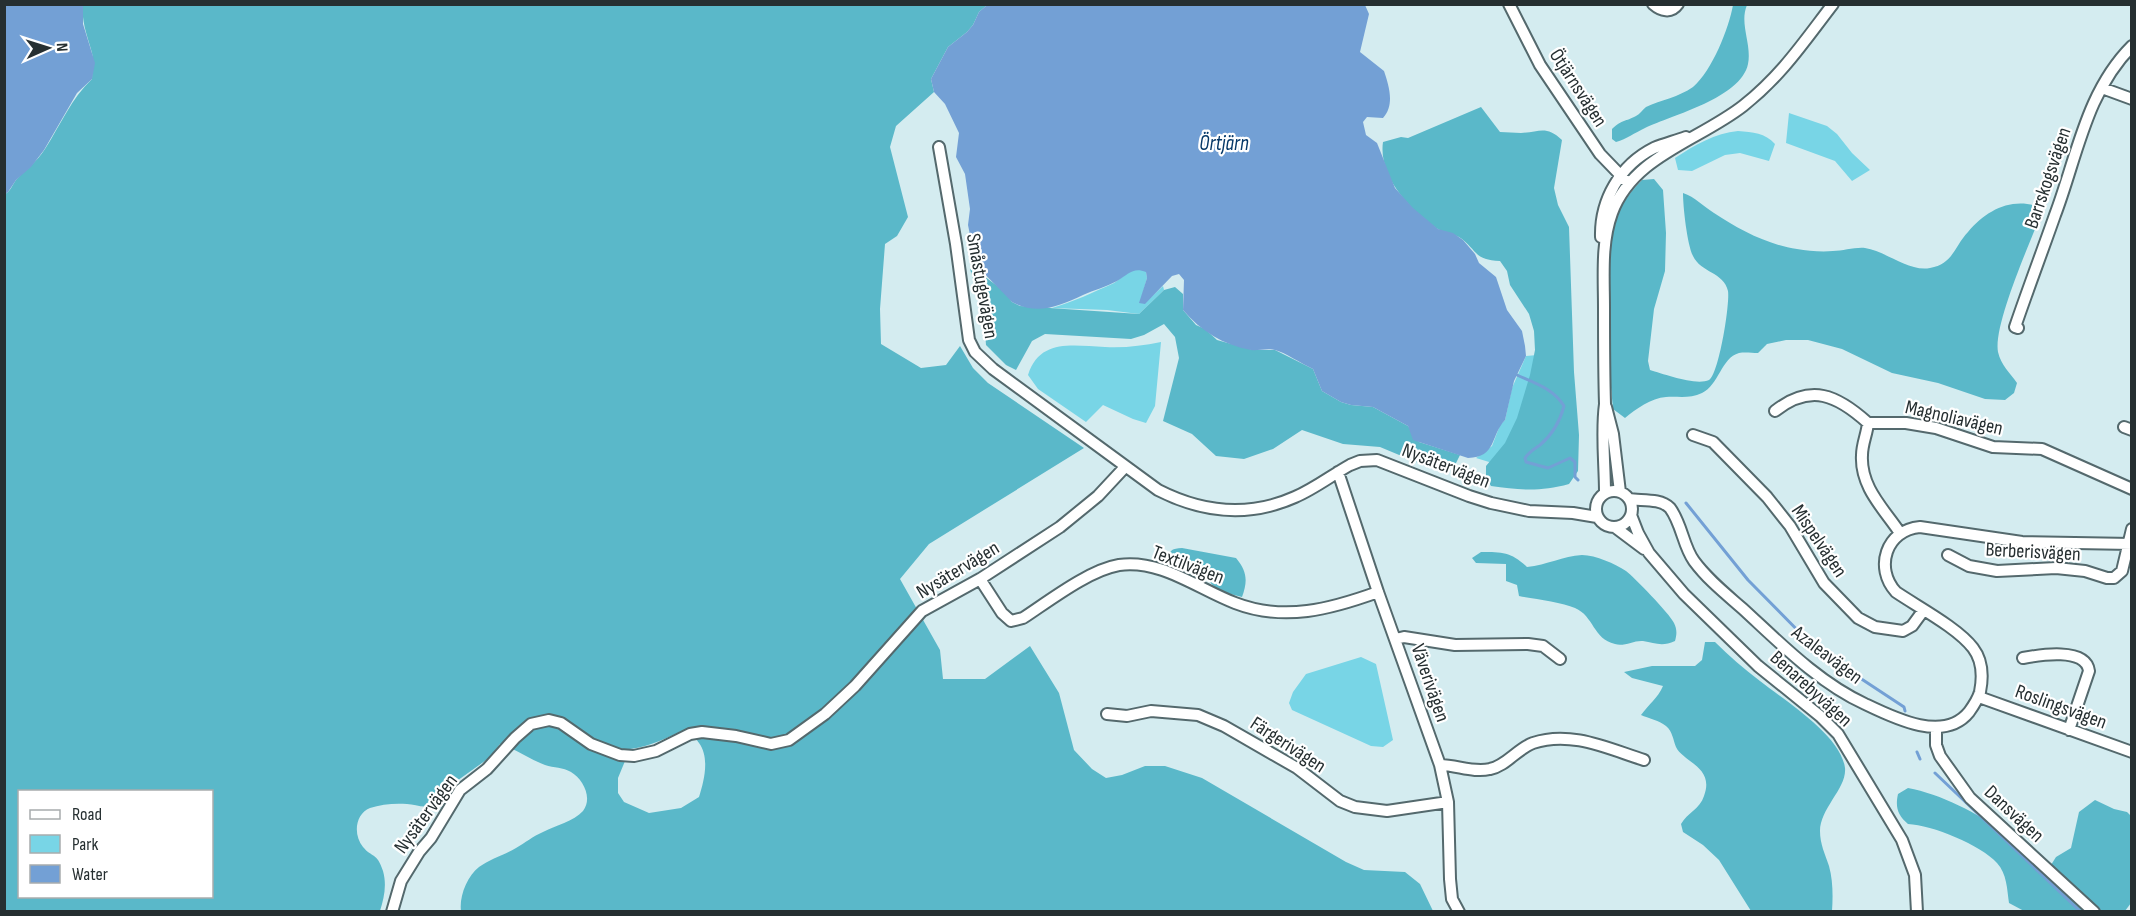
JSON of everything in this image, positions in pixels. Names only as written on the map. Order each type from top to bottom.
[{"type":"street","name":"Ötjärnsvägen","points":[[1509,4],[1540,65],[1600,154],[1624,179]]},
{"type":"street","points":[[1653,4],[1660,10],[1668,11],[1678,4]]},
{"type":"street","points":[[1605,493],[1603,256],[1600,235],[1603,212],[1609,196],[1624,179],[1626,168],[1653,149],[1711,127],[1743,106],[1792,60],[1833,4]]},
{"type":"street","name":"Barrskogsvägen","points":[[2018,328],[2015,327],[2093,103],[2114,65],[2132,46]]},
{"type":"street","points":[[2102,88],[2132,99]]},
{"type":"street","name":"Småstugevägen","points":[[939,147],[956,244],[969,340],[975,352],[993,369],[1125,467]]},
{"type":"street","points":[[1775,411],[1788,400],[1816,394],[1847,405],[1868,423],[1862,455],[1863,475],[1872,494],[1900,533]]},
{"type":"street","points":[[1605,404],[1624,495],[1632,514]]},
{"type":"street","name":"Magnoliavägen","points":[[1868,423],[1906,423],[1936,428],[1993,447],[2042,449],[2132,489]]},
{"type":"street","name":"Mispelvägen","points":[[1693,435],[1713,442],[1767,497],[1790,526],[1824,583],[1858,618],[1875,627],[1903,631],[1912,626],[1923,611]]},
{"type":"street","name":"Nysätervägen","points":[[392,912],[400,881],[431,838],[460,790],[487,769],[531,724],[549,720],[561,723],[591,744],[620,755],[634,756],[656,751],[690,734],[702,732],[736,736],[771,744],[789,740],[825,714],[855,686],[922,611],[980,579],[1080,513],[1125,467],[1158,490],[1182,502],[1223,510],[1261,508],[1277,504],[1297,497],[1360,461],[1377,460],[1491,503],[1529,511],[1573,513],[1597,518]]},
{"type":"street","name":"Väverivägen","points":[[1338,472],[1440,765],[1448,802],[1449,879],[1452,898],[1459,912]]},
{"type":"street","points":[[1624,495],[1612,491],[1605,493],[1596,504],[1597,518],[1605,526],[1616,528],[1626,524],[1632,514],[1651,501]]},
{"type":"street","name":"Azaleavägen","points":[[1624,495],[1662,502],[1670,508],[1693,559],[1705,574],[1814,672],[1835,688],[1864,704],[1905,720],[1936,727]]},
{"type":"street","name":"Nysätervägen","points":[[1573,513],[1596,504]]},
{"type":"street","name":"Benarebyvägen","points":[[1632,514],[1638,533],[1649,553],[1684,594],[1743,652],[1820,716],[1838,734],[1902,840],[1915,875],[1917,912]]},
{"type":"street","points":[[1936,727],[1949,726],[1962,720],[1979,697],[1982,671],[1975,650],[1959,634],[1890,586],[1884,559],[1890,543],[1900,533],[1920,527],[2022,542],[2130,544],[2132,529]]},
{"type":"street","name":"Benarebyvägen","points":[[1616,528],[1649,553]]},
{"type":"street","name":"Berberisvägen","points":[[1948,555],[1969,566],[1997,571],[2056,568],[2085,571],[2114,578],[2122,571],[2130,544]]},
{"type":"street","name":"Textilvägen","points":[[980,579],[1002,613],[1011,621],[1023,618],[1093,574],[1118,565],[1132,564],[1156,568],[1236,604],[1279,613],[1318,610],[1378,592]]},
{"type":"street","points":[[1396,639],[1404,637],[1455,645],[1528,644],[1543,646],[1560,659]]},
{"type":"street","points":[[2022,658],[2060,654],[2084,660],[2088,665],[2089,671],[2069,730]]},
{"type":"street","name":"Roslingsvägen","points":[[1979,697],[2132,752]]},
{"type":"street","name":"Färgerivägen","points":[[1107,714],[1127,716],[1151,711],[1198,715],[1224,726],[1297,768],[1340,801],[1355,807],[1387,811],[1448,802]]},
{"type":"street","name":"Dansvägen","points":[[1936,727],[1936,745],[1940,756],[1970,798],[2094,912]]},
{"type":"street","points":[[1440,765],[1470,770],[1492,769],[1532,743],[1556,740],[1595,743],[1644,760]]},
{"type":"green space","points":[[1789,113],[1827,126],[1870,170],[1852,181],[1835,161],[1786,143]]},
{"type":"green space","points":[[1738,131],[1763,135],[1771,140],[1775,144],[1769,161],[1740,153],[1725,155],[1692,171],[1678,170],[1675,158],[1713,137]]},
{"type":"green space","points":[[1138,269],[1146,271],[1147,278],[1140,303],[1145,303],[1163,286],[1164,290],[1139,314],[1052,308],[1114,283]]},
{"type":"green space","points":[[1161,342],[1155,406],[1146,423],[1103,405],[1086,422],[1038,389],[1028,375],[1033,363],[1041,355],[1059,347],[1126,347]]},
{"type":"green space","points":[[1549,354],[1548,480],[1476,458],[1492,446],[1500,425],[1505,420],[1512,388],[1526,356]]},
{"type":"green space","points":[[1361,657],[1376,664],[1393,740],[1383,747],[1371,746],[1292,710],[1289,703],[1293,692],[1306,674]]},
{"type":"shaded area","points":[[83,4],[987,5],[979,12],[967,32],[948,47],[931,79],[934,92],[896,126],[890,147],[908,217],[897,236],[885,244],[880,309],[881,344],[921,368],[946,365],[960,346],[973,368],[988,383],[1084,448],[929,544],[900,579],[940,650],[943,679],[985,679],[1030,646],[1059,693],[1074,750],[1092,769],[1106,778],[1122,775],[1145,766],[1165,766],[1202,778],[1346,862],[1364,870],[1405,872],[1420,884],[1433,911],[461,911],[461,899],[465,887],[479,867],[539,834],[575,818],[586,806],[587,795],[583,784],[571,772],[545,765],[500,744],[489,758],[447,788],[443,801],[427,806],[384,805],[370,808],[361,815],[357,825],[358,837],[363,847],[379,861],[385,881],[380,911],[5,912],[5,194],[42,154],[72,103],[92,79],[93,56],[84,23]],"holes":[[[686,729],[698,741],[705,762],[699,797],[681,808],[649,813],[624,802],[618,793],[618,778],[630,749],[652,744]]]},
{"type":"shaded area","points":[[1733,5],[1747,5],[1744,19],[1749,57],[1743,76],[1733,87],[1704,104],[1645,128],[1620,141],[1616,142],[1612,139],[1612,129],[1619,124],[1637,115],[1646,107],[1688,90],[1700,80],[1719,49]]},
{"type":"shaded area","points":[[1481,107],[1500,132],[1547,131],[1562,140],[1554,188],[1558,205],[1569,227],[1574,372],[1579,435],[1578,471],[1569,484],[1558,487],[1530,490],[1491,486],[1486,478],[1486,466],[1505,443],[1517,418],[1530,375],[1535,350],[1534,331],[1529,314],[1510,285],[1507,271],[1500,261],[1481,257],[1456,235],[1442,231],[1426,221],[1406,202],[1391,179],[1383,155],[1383,142],[1401,137],[1408,138]]},
{"type":"shaded area","points":[[1654,179],[1663,190],[1666,233],[1665,271],[1654,309],[1648,361],[1650,370],[1696,382],[1709,380],[1713,375],[1726,323],[1728,291],[1722,280],[1701,266],[1693,256],[1687,234],[1683,193],[1733,225],[1775,244],[1815,251],[1865,248],[1905,264],[1922,268],[1944,263],[1975,224],[2000,207],[2029,204],[2040,207],[2041,214],[2007,304],[1998,340],[2001,361],[2017,383],[2014,393],[2005,400],[1985,399],[1938,383],[1892,373],[1842,349],[1808,340],[1786,340],[1767,344],[1758,353],[1739,353],[1733,356],[1708,389],[1698,395],[1655,399],[1625,418],[1613,409],[1608,355],[1609,239],[1617,214],[1630,193],[1642,180]]},
{"type":"shaded area","points":[[970,269],[984,276],[1004,291],[1012,302],[1020,306],[1139,314],[1164,290],[1175,287],[1183,294],[1183,310],[1196,325],[1205,329],[1217,340],[1253,350],[1275,350],[1313,369],[1322,391],[1341,402],[1373,407],[1408,426],[1419,442],[1460,455],[1454,467],[1443,470],[1428,467],[1380,447],[1343,444],[1302,430],[1273,449],[1244,459],[1216,456],[1192,434],[1163,421],[1179,358],[1175,337],[1164,324],[1131,339],[1045,334],[1032,341],[1016,370],[1006,365],[986,345],[984,317]]},
{"type":"shaded area","points":[[1182,548],[1236,558],[1245,576],[1242,597],[1219,591],[1199,572],[1169,558],[1172,550]]},
{"type":"shaded area","points":[[1481,552],[1506,554],[1516,558],[1527,567],[1582,555],[1611,563],[1626,571],[1671,618],[1676,627],[1675,641],[1662,644],[1640,641],[1618,645],[1608,641],[1598,633],[1586,616],[1575,608],[1556,602],[1519,596],[1517,585],[1506,581],[1506,564],[1476,563],[1472,558]]},
{"type":"shaded area","points":[[1705,642],[1715,642],[1748,672],[1810,719],[1823,731],[1841,756],[1845,768],[1844,776],[1824,814],[1820,831],[1831,877],[1832,911],[1751,911],[1719,860],[1703,845],[1683,832],[1681,824],[1700,804],[1704,796],[1705,778],[1697,766],[1676,747],[1666,726],[1641,715],[1663,686],[1632,678],[1624,672],[1652,666],[1695,666],[1702,660]]},
{"type":"shaded area","points":[[1908,788],[1959,805],[1995,826],[2046,873],[2056,857],[2071,848],[2079,812],[2095,800],[2127,812],[2131,816],[2131,903],[2125,911],[2024,911],[2009,903],[2003,872],[1990,856],[1955,837],[1930,828],[1908,824],[1905,821],[1898,811],[1897,799],[1898,794]]},
{"type":"water","points":[[5,4],[83,5],[83,24],[95,63],[92,79],[77,93],[44,150],[5,194]]},
{"type":"water","name":"Örtjärn","points":[[987,5],[1365,5],[1369,14],[1360,52],[1384,71],[1390,95],[1389,107],[1383,118],[1367,117],[1363,122],[1366,135],[1377,143],[1395,188],[1413,208],[1438,229],[1453,233],[1463,240],[1475,254],[1479,263],[1496,277],[1507,310],[1522,331],[1526,356],[1514,381],[1505,420],[1488,450],[1477,457],[1468,458],[1413,440],[1408,426],[1373,407],[1341,402],[1322,391],[1313,369],[1279,351],[1241,348],[1213,336],[1183,310],[1184,280],[1179,274],[1172,276],[1145,304],[1139,303],[1147,278],[1146,272],[1138,270],[1109,285],[1057,306],[1040,309],[1012,302],[973,262],[970,256],[972,245],[968,225],[970,209],[965,174],[956,157],[959,133],[945,104],[934,92],[931,79],[948,47],[967,32],[979,12]]},
{"type":"waterway","points":[[1517,375],[1549,391],[1564,406],[1552,432],[1525,458],[1526,462],[1548,468],[1570,458],[1575,462],[1575,477],[1578,480]]},
{"type":"waterway","points":[[1686,503],[1748,580],[1816,649],[1904,707],[1905,711]]},
{"type":"waterway","points":[[1917,752],[1920,759]]},
{"type":"waterway","points":[[1935,773],[2081,912]]}]
